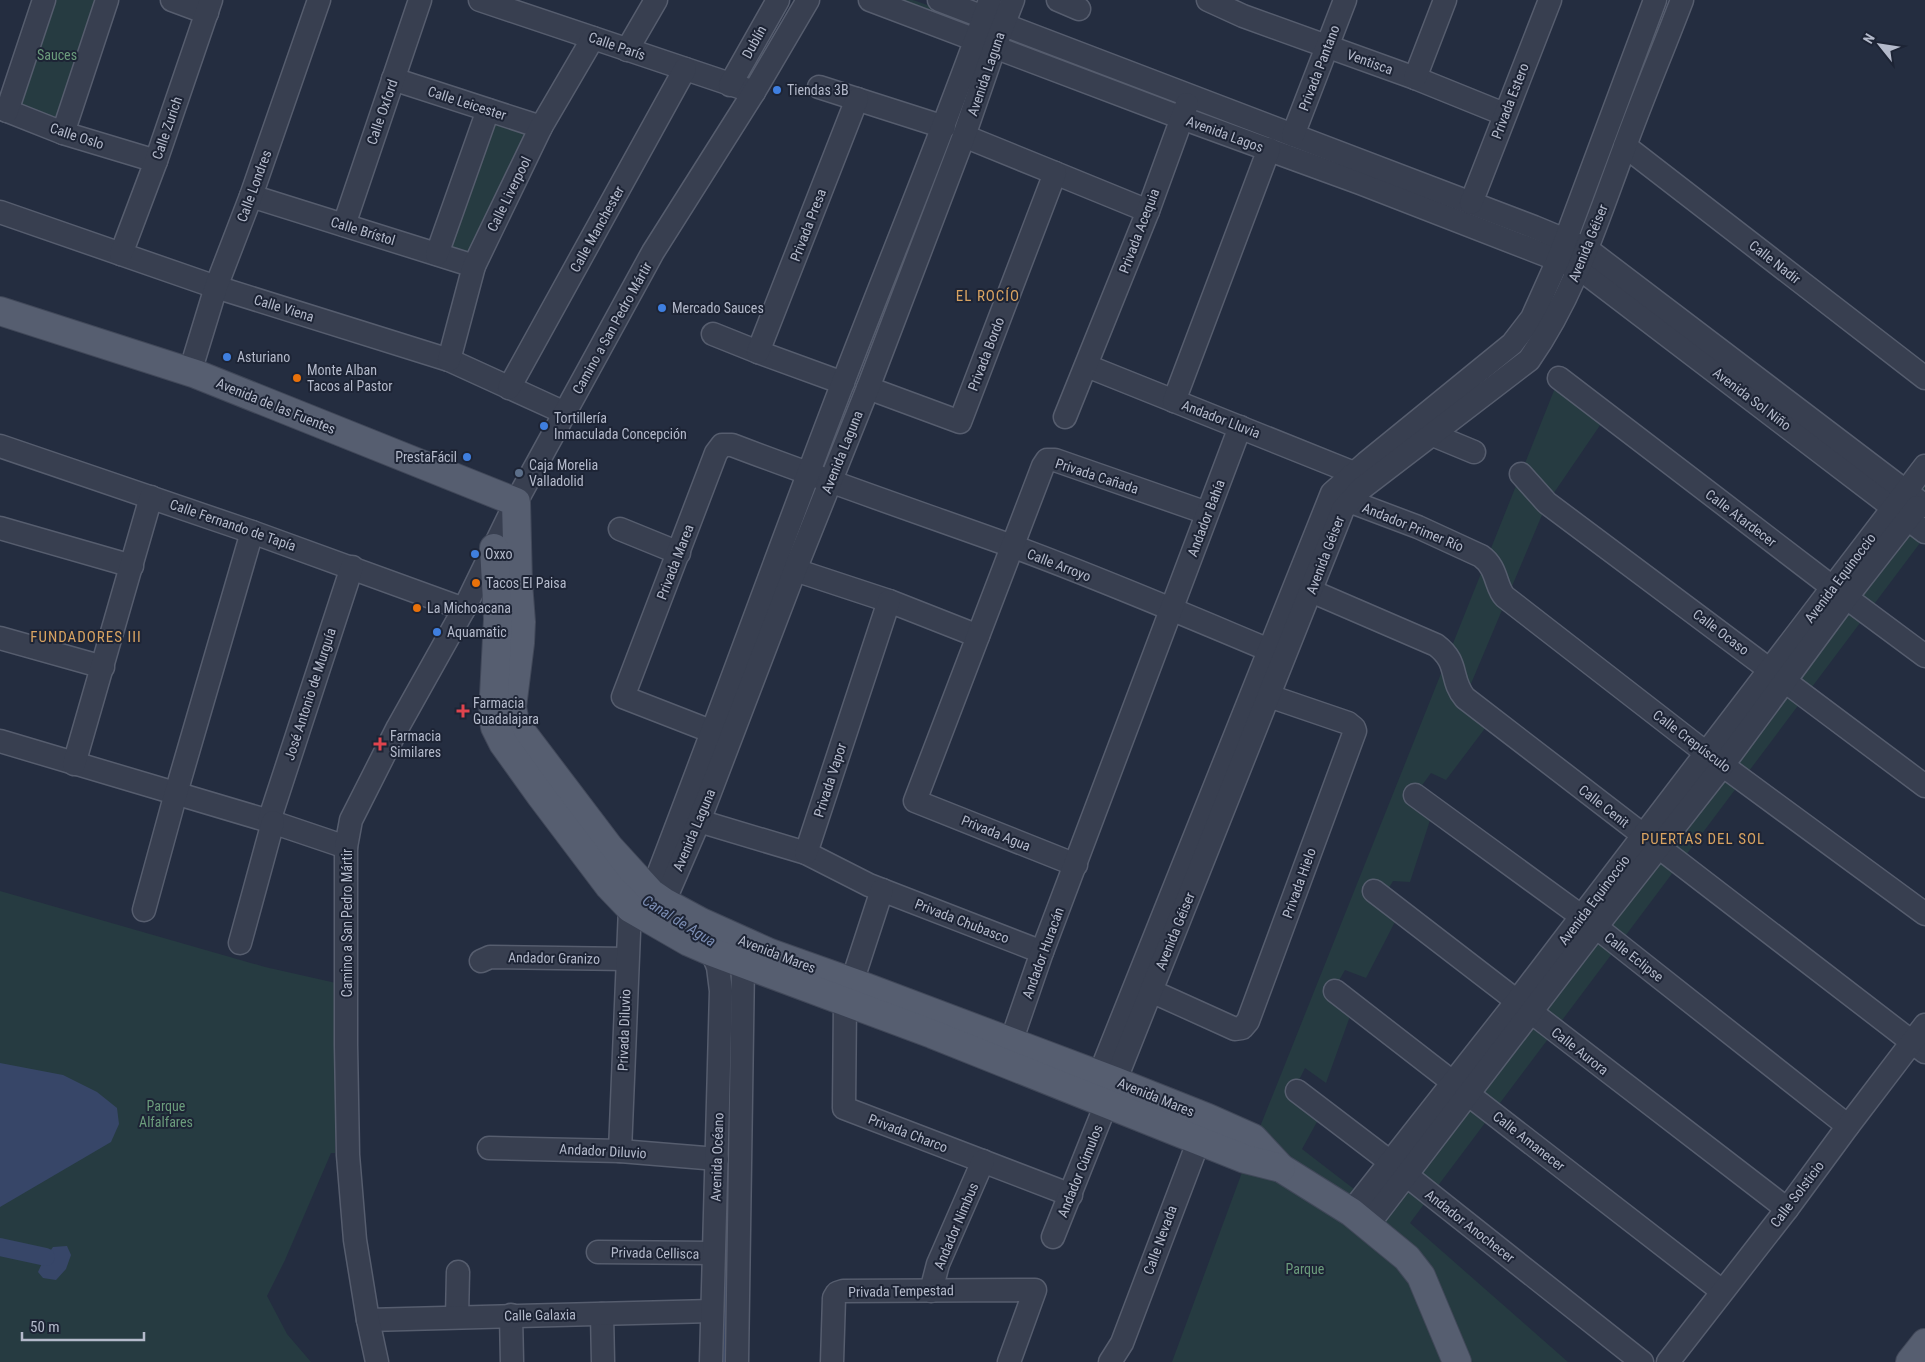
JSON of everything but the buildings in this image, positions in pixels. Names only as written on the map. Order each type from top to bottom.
[{"type":"main road","name":"Avenida de las Fuentes","points":[[0,310],[31,322],[190,372],[516,502]]},
{"type":"main road","name":"Avenida de las Fuentes","points":[[0,321],[31,322]]},
{"type":"main road","name":"Avenida Mares","points":[[516,502],[521,622],[512,706],[515,723],[648,901],[689,942],[743,964],[848,993],[934,1024],[1203,1129],[1245,1159],[1280,1168],[1360,1219],[1407,1258],[1421,1276],[1457,1362]]},
{"type":"main road","name":"Avenida Mares","points":[[494,548],[498,618],[493,698],[495,728],[503,743],[541,796],[609,886],[701,922],[848,993]]},
{"type":"main road","name":"Avenida Mares","points":[[934,1024],[1011,1042],[1103,1089]]},
{"type":"main road","points":[[1910,1362],[1925,1343]]},
{"type":"street","points":[[4,109],[44,0]]},
{"type":"street","points":[[63,133],[107,0]]},
{"type":"street","points":[[172,0],[208,6]]},
{"type":"street","name":"Calle Londres","points":[[190,372],[216,287],[251,196],[319,0]]},
{"type":"street","name":"Calle Oxford","points":[[344,225],[420,0]]},
{"type":"street","name":"Calle París","points":[[480,0],[754,92]]},
{"type":"street","points":[[627,50],[656,0]]},
{"type":"street","name":"Dublín","points":[[730,84],[778,0]]},
{"type":"street","name":"Camino a San Pedro Mártir","points":[[378,1362],[368,1320],[355,1240],[348,1155],[346,847],[351,820],[398,727],[464,609],[516,502],[653,252],[754,92],[808,0]]},
{"type":"street","name":"Avenida Lagos","points":[[870,0],[1269,150],[1470,203],[1562,250]]},
{"type":"street","name":"Avenida Lagos","points":[[939,0],[992,14],[1189,96],[1293,135],[1364,174],[1583,259]]},
{"type":"street","name":"Avenida Laguna","points":[[648,901],[713,732],[740,687],[795,570],[868,388],[964,136],[992,14],[1013,0]]},
{"type":"street","points":[[1058,0],[1079,9]]},
{"type":"street","points":[[1208,0],[1237,6]]},
{"type":"street","name":"Privada Pantano","points":[[1293,135],[1345,0]]},
{"type":"street","points":[[1415,78],[1445,0]]},
{"type":"street","name":"Privada Estero","points":[[1470,203],[1550,0]]},
{"type":"street","points":[[1653,5],[1679,9]]},
{"type":"street","name":"Avenida Géiser","points":[[1103,1089],[1151,991],[1194,861],[1269,696],[1277,653],[1311,591],[1343,509],[1362,488],[1367,470],[1512,344],[1532,318],[1562,250],[1653,5]]},
{"type":"street","name":"Calle Zurich","points":[[121,254],[156,161],[208,6]]},
{"type":"street","name":"Ventisca","points":[[1237,6],[1243,16],[1415,78],[1504,114]]},
{"type":"street","name":"Avenida Géiser","points":[[1103,1089],[1277,653],[1332,493],[1367,470],[1433,435],[1530,360],[1557,316],[1583,259],[1679,9]]},
{"type":"street","name":"Calle Liverpool","points":[[449,360],[474,266],[541,128],[593,38]]},
{"type":"street","name":"Avenida Laguna","points":[[648,901],[700,821],[740,687],[808,474],[944,127],[985,43]]},
{"type":"street","name":"Calle Manchester","points":[[509,388],[685,69]]},
{"type":"street","name":"Calle Leicester","points":[[393,79],[541,128]]},
{"type":"street","points":[[819,87],[944,127]]},
{"type":"street","name":"Privada Acequia","points":[[1065,417],[1148,211],[1189,96]]},
{"type":"street","name":"Privada Presa","points":[[758,352],[857,99]]},
{"type":"street","name":"Calle Oslo","points":[[4,109],[63,133],[156,161]]},
{"type":"street","points":[[437,254],[488,110]]},
{"type":"street","points":[[964,136],[1148,211]]},
{"type":"street","name":"Calle Nadir","points":[[1625,146],[1925,378]]},
{"type":"street","points":[[1174,401],[1269,150]]},
{"type":"street","name":"Privada Bordo","points":[[868,388],[960,422],[1055,173]]},
{"type":"street","name":"Calle Brístol","points":[[251,196],[474,266]]},
{"type":"street","name":"Calle Viena","points":[[0,212],[216,287],[449,360],[565,413]]},
{"type":"street","points":[[893,257],[914,266]]},
{"type":"street","name":"Avenida Sol Niño","points":[[1583,259],[1915,507]]},
{"type":"street","points":[[713,334],[843,383]]},
{"type":"street","name":"Andador Lluvia","points":[[1087,366],[1240,427],[1367,470]]},
{"type":"street","points":[[1483,368],[1498,386]]},
{"type":"street","name":"Calle Atardecer","points":[[1559,378],[1925,656]]},
{"type":"street","name":"Andador Bahía","points":[[1172,609],[1240,427]]},
{"type":"street","points":[[1433,435],[1474,452]]},
{"type":"street","name":"Privada Marea","points":[[713,732],[623,697],[716,453],[722,445],[732,445],[830,482]]},
{"type":"street","name":"Calle Fernando de Tapía","points":[[0,446],[352,567],[464,609]]},
{"type":"street","name":"Privada Cañada","points":[[1011,546],[1042,466],[1047,460],[1055,460],[1208,513]]},
{"type":"street","name":"Avenida Equinoccio","points":[[1360,1219],[1715,759],[1839,592],[1915,507],[1925,466]]},
{"type":"street","name":"Calle Ocaso","points":[[1521,474],[1547,502],[1925,786]]},
{"type":"street","name":"Calle Arroyo","points":[[830,482],[1011,546],[1172,609],[1277,653]]},
{"type":"street","points":[[74,764],[151,497]]},
{"type":"street","name":"Andador Primer Río","points":[[1349,501],[1418,527],[1477,554]]},
{"type":"street","points":[[0,528],[132,566]]},
{"type":"street","points":[[620,529],[679,553]]},
{"type":"street","points":[[144,910],[252,532]]},
{"type":"street","name":"Privada Agua","points":[[1011,546],[915,802],[1076,865]]},
{"type":"street","name":"Calle Crepúsculo","points":[[1477,554],[1486,559],[1496,574],[1500,590],[1505,597],[1715,759],[1925,914]]},
{"type":"street","name":"José Antonio de Murguía","points":[[240,943],[271,821],[352,567]]},
{"type":"street","points":[[795,570],[889,602],[978,636]]},
{"type":"street","name":"Calle Cenit","points":[[1311,591],[1436,645],[1450,658],[1460,692],[1465,698],[1651,841],[1921,1040]]},
{"type":"street","name":"Privada Vapor","points":[[806,853],[889,602]]},
{"type":"street","points":[[1076,865],[1172,609]]},
{"type":"street","points":[[0,638],[103,666]]},
{"type":"street","name":"Privada Hielo","points":[[1151,991],[1235,1029],[1242,1028],[1248,1021],[1355,731],[1348,723],[1269,696]]},
{"type":"street","points":[[0,741],[271,821],[346,847]]},
{"type":"street","name":"Calle Eclipse","points":[[1415,795],[1588,922],[1848,1126]]},
{"type":"street","points":[[700,821],[806,853]]},
{"type":"street","name":"Privada Chubasco","points":[[806,853],[882,890],[1042,952]]},
{"type":"street","name":"Andador Huracán","points":[[1011,1042],[1042,952],[1076,865]]},
{"type":"street","points":[[848,993],[882,890]]},
{"type":"street","name":"Calle Aurora","points":[[1374,892],[1787,1209]]},
{"type":"street","name":"Privada Diluvio","points":[[620,1151],[627,959],[648,901]]},
{"type":"street","name":"Avenida Océano","points":[[711,1362],[712,1253],[717,1159],[721,991],[718,967],[712,952]]},
{"type":"street","name":"Andador Granizo","points":[[481,961],[490,957],[627,959]]},
{"type":"street","name":"Avenida Océano","points":[[737,1362],[743,964]]},
{"type":"street","name":"Calle Amanecer","points":[[1335,991],[1722,1291]]},
{"type":"street","name":"Privada Charco","points":[[848,993],[844,1108],[1071,1195]]},
{"type":"street","name":"Calle Solsticio","points":[[1668,1362],[1787,1209],[1848,1126],[1921,1040]]},
{"type":"street","name":"Andador Cúmulos","points":[[1053,1237],[1071,1195],[1103,1089]]},
{"type":"street","name":"Andador Anochecer","points":[[1297,1091],[1642,1362]]},
{"type":"street","name":"Calle Nevada","points":[[1110,1362],[1122,1343],[1203,1129]]},
{"type":"street","name":"Andador Diluvio","points":[[489,1148],[620,1151],[717,1159]]},
{"type":"street","name":"Andador Nimbus","points":[[931,1291],[938,1264],[983,1161]]},
{"type":"street","name":"Privada Cellisca","points":[[598,1252],[712,1253]]},
{"type":"street","points":[[456,1317],[458,1272]]},
{"type":"street","name":"Privada Tempestad","points":[[832,1362],[834,1298],[837,1293],[843,1291],[1035,1290],[1009,1362]]},
{"type":"street","name":"Calle Galaxia","points":[[368,1320],[712,1311]]},
{"type":"street","points":[[602,1314],[603,1362]]},
{"type":"street","points":[[511,1315],[512,1362]]},
{"type":"green space","name":"Sauces","points":[[44,0],[107,0],[63,133],[7,111]]},
{"type":"green space","name":"Parque","points":[[888,0],[913,0],[1019,37],[1534,227],[1902,495],[1925,465],[1925,540],[1923,539],[1410,1223],[1568,1362],[1172,1362],[1244,1167],[1559,378],[1607,415],[1547,503],[1465,698],[1492,719],[1446,780],[1431,773],[1415,795],[1434,808],[1410,882],[1393,881],[1383,898],[1398,916],[1366,978],[1345,970],[1337,984],[1354,1005],[1326,1083],[1305,1068],[1295,1088],[1323,1111],[1302,1149],[1363,1196],[1893,506],[1579,268]]},
{"type":"green space","points":[[488,110],[541,127],[474,266],[437,254]]},
{"type":"green space","name":"Parque Alfalfares","points":[[0,891],[265,967],[336,983],[335,1153],[331,1153],[285,1260],[267,1296],[287,1334],[311,1362],[0,1362]]},
{"type":"water","points":[[0,1063],[63,1075],[97,1092],[117,1108],[119,1124],[111,1142],[0,1207]]},
{"type":"water","points":[[67,1246],[71,1255],[66,1269],[56,1280],[43,1278],[38,1272],[53,1247]]},
{"type":"waterway","name":"Canal de Agua","points":[[726,1362],[728,1239]]},
{"type":"waterway","points":[[0,1247],[46,1257]]},
{"type":"place","name":"Tiendas 3B","points":[[777,90]]},
{"type":"place","name":"Mercado Sauces","points":[[662,308]]},
{"type":"place","name":"Asturiano","points":[[227,357]]},
{"type":"place","name":"Monte Alban Tacos al Pastor","points":[[297,378]]},
{"type":"place","name":"Tortillería Inmaculada Concepción","points":[[544,426]]},
{"type":"place","name":"PrestaFácil","points":[[467,457]]},
{"type":"place","name":"Caja Morelia Valladolid","points":[[519,473]]},
{"type":"place","name":"Oxxo","points":[[475,554]]},
{"type":"place","name":"Tacos El Paisa","points":[[476,583]]},
{"type":"place","name":"La Michoacana","points":[[417,608]]},
{"type":"place","name":"Aquamatic","points":[[437,632]]},
{"type":"place","name":"Farmacia Guadalajara","points":[[463,711]]},
{"type":"place","name":"Farmacia Similares","points":[[380,744]]},
{"type":"district","name":"EL ROCÍO","points":[[988,296]]},
{"type":"district","name":"FUNDADORES III","points":[[86,637]]},
{"type":"district","name":"PUERTAS DEL SOL","points":[[1703,839]]}]
